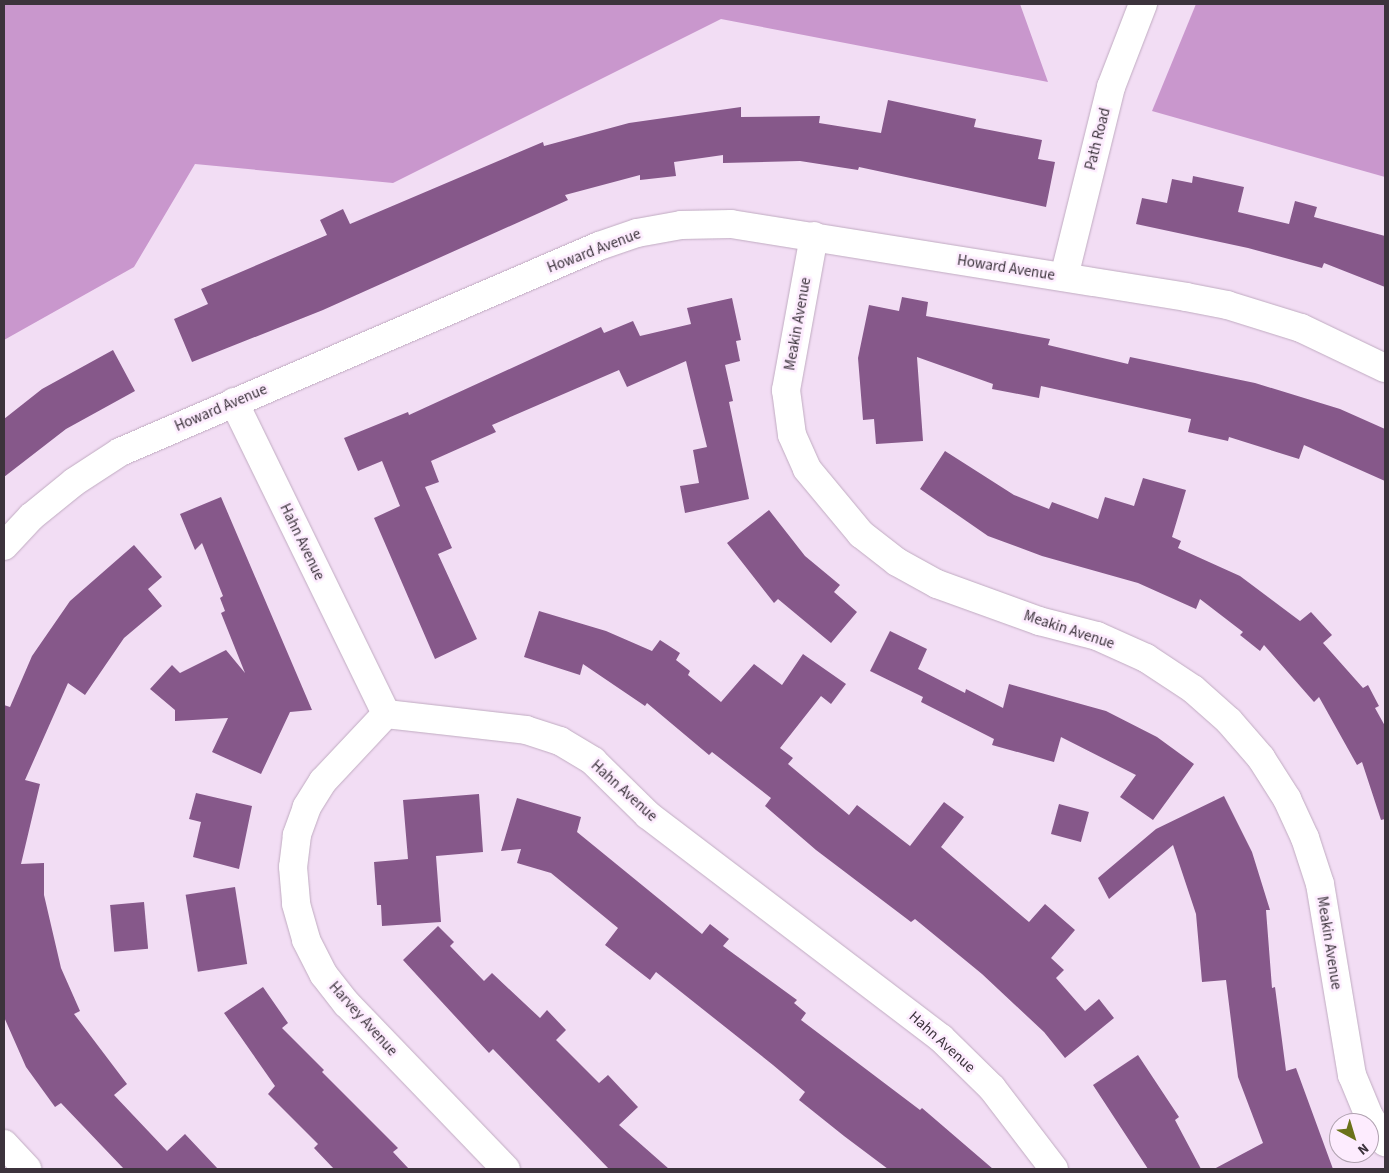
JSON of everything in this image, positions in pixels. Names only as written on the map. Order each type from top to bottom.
[{"type":"street","name":"Path Road","points":[[1064,277],[1111,87],[1143,4]]},
{"type":"street","name":"Howard Avenue","points":[[4,546],[31,517],[74,482],[120,452],[599,246],[637,233],[681,225],[731,224],[814,236],[1227,306],[1301,328],[1385,368]]},
{"type":"street","name":"Meakin Avenue","points":[[814,236],[786,390],[792,435],[807,469],[861,534],[897,562],[936,584],[1039,621],[1096,636],[1146,658],[1193,689],[1229,721],[1260,758],[1287,799],[1305,838],[1320,884],[1352,1075],[1369,1116],[1385,1142]]},
{"type":"street","name":"Hahn Avenue","points":[[234,402],[386,714],[526,730],[560,741],[593,761],[648,815],[941,1038],[992,1088],[1054,1169]]},
{"type":"street","name":"Harvey Avenue","points":[[386,714],[323,781],[307,807],[297,835],[293,867],[296,904],[306,940],[324,975],[347,1004],[506,1169]]},
{"type":"street","points":[[4,1144],[27,1169]]},
{"type":"shaded area","points":[[4,4],[1020,4],[1048,82],[721,19],[393,183],[195,164],[134,267],[4,340]]},
{"type":"shaded area","points":[[1196,4],[1385,4],[1385,177],[1152,111]]},
{"type":"building","points":[[888,100],[976,119],[974,127],[1042,140],[1038,159],[1055,162],[1046,207],[859,167],[858,170],[800,161],[723,163],[723,155],[674,162],[676,176],[640,180],[640,175],[565,195],[568,200],[323,310],[192,362],[174,319],[208,304],[201,289],[327,235],[320,220],[343,209],[350,224],[543,142],[544,146],[629,123],[741,107],[741,117],[820,116],[819,123],[881,133]]},
{"type":"building","points":[[1193,176],[1244,187],[1238,212],[1289,224],[1295,201],[1317,207],[1314,217],[1385,236],[1385,287],[1324,263],[1322,268],[1248,248],[1136,224],[1142,198],[1167,203],[1172,179],[1192,183]]},
{"type":"building","points":[[902,297],[928,302],[926,316],[1050,339],[1048,345],[1128,364],[1130,357],[1255,383],[1340,409],[1385,429],[1385,481],[1304,445],[1299,459],[1229,437],[1228,441],[1188,432],[1191,419],[1041,386],[1039,398],[992,389],[993,384],[917,357],[923,441],[876,444],[874,419],[863,420],[858,358],[869,305],[899,311]]},
{"type":"building","points":[[732,298],[741,340],[736,341],[740,361],[725,365],[733,401],[729,402],[749,499],[685,513],[680,486],[699,483],[693,450],[707,447],[686,361],[627,387],[619,370],[492,425],[496,432],[431,461],[439,482],[425,487],[452,548],[438,554],[477,639],[435,659],[374,518],[400,506],[382,461],[358,471],[344,438],[408,412],[409,415],[601,327],[604,333],[633,321],[640,336],[691,324],[687,308]]},
{"type":"building","points":[[113,350],[135,391],[66,429],[4,477],[4,419],[42,389]]},
{"type":"building","points":[[945,451],[1014,495],[1049,509],[1052,502],[1098,519],[1105,497],[1134,506],[1143,478],[1186,490],[1172,537],[1181,541],[1178,548],[1240,576],[1300,621],[1311,612],[1332,635],[1323,643],[1363,688],[1368,685],[1379,706],[1375,708],[1385,726],[1385,819],[1381,820],[1362,762],[1357,765],[1319,697],[1314,702],[1264,645],[1260,651],[1240,635],[1243,632],[1200,599],[1196,609],[1138,583],[1042,556],[988,536],[920,489]]},
{"type":"building","points":[[221,497],[312,710],[290,712],[261,774],[212,752],[228,718],[175,721],[175,710],[150,689],[172,665],[180,673],[226,650],[245,673],[221,613],[225,611],[220,598],[223,596],[202,543],[195,550],[180,514]]},
{"type":"building","points":[[769,510],[805,556],[840,585],[834,592],[857,612],[831,643],[778,599],[774,603],[727,543]]},
{"type":"building","points":[[134,545],[162,577],[148,589],[162,606],[124,638],[85,695],[68,683],[25,780],[40,784],[21,864],[44,863],[44,895],[61,968],[80,1011],[74,1014],[127,1084],[114,1095],[167,1151],[185,1134],[218,1169],[124,1169],[61,1103],[55,1107],[26,1067],[4,1017],[4,705],[10,707],[32,656],[70,601]]},
{"type":"building","points":[[539,611],[606,631],[652,651],[660,640],[680,653],[676,660],[690,671],[688,675],[721,702],[754,664],[782,685],[803,654],[846,684],[831,704],[821,696],[780,748],[793,758],[788,764],[849,815],[857,805],[910,846],[944,802],[964,817],[941,847],[1029,922],[1045,904],[1075,930],[1051,958],[1064,970],[1056,978],[1085,1011],[1099,999],[1114,1018],[1065,1058],[1044,1032],[982,974],[915,919],[911,922],[816,850],[765,806],[771,798],[712,752],[709,755],[647,703],[645,706],[583,664],[580,675],[524,657]]},
{"type":"building","points":[[890,631],[927,649],[918,669],[965,693],[966,689],[1003,708],[1009,684],[1106,711],[1157,737],[1194,764],[1153,820],[1120,797],[1136,775],[1061,737],[1054,762],[992,745],[994,739],[921,702],[923,697],[870,671]]},
{"type":"building","points":[[196,793],[252,806],[239,869],[193,857],[201,822],[189,819]]},
{"type":"building","points":[[479,794],[483,852],[436,856],[441,922],[382,926],[381,905],[377,905],[374,862],[408,859],[403,800]]},
{"type":"building","points":[[1224,796],[1252,852],[1270,910],[1266,910],[1272,988],[1275,987],[1286,1071],[1296,1068],[1329,1158],[1329,1163],[1333,1169],[1214,1169],[1263,1143],[1238,1077],[1226,980],[1202,982],[1196,914],[1173,845],[1109,899],[1098,878],[1156,829]]},
{"type":"building","points":[[517,798],[581,817],[577,832],[702,934],[710,924],[729,939],[723,946],[797,1000],[794,1003],[806,1013],[801,1020],[920,1110],[922,1108],[993,1169],[888,1169],[844,1136],[799,1100],[805,1092],[773,1065],[656,972],[650,980],[605,945],[618,928],[551,873],[517,863],[521,849],[501,851]]},
{"type":"building","points":[[1059,804],[1089,812],[1081,842],[1051,834]]},
{"type":"building","points":[[235,887],[247,964],[198,972],[186,895]]},
{"type":"building","points":[[144,902],[148,949],[114,952],[110,905]]},
{"type":"building","points":[[438,926],[454,942],[450,946],[484,981],[492,973],[540,1018],[547,1010],[566,1030],[556,1040],[599,1083],[608,1075],[638,1107],[619,1125],[669,1169],[609,1169],[493,1049],[489,1053],[403,960]]},
{"type":"building","points":[[263,987],[288,1023],[282,1028],[324,1070],[322,1072],[398,1148],[393,1152],[409,1169],[334,1169],[314,1148],[318,1144],[268,1094],[275,1086],[224,1013]]},
{"type":"building","points":[[1138,1055],[1179,1117],[1175,1120],[1201,1169],[1148,1169],[1093,1085]]}]
